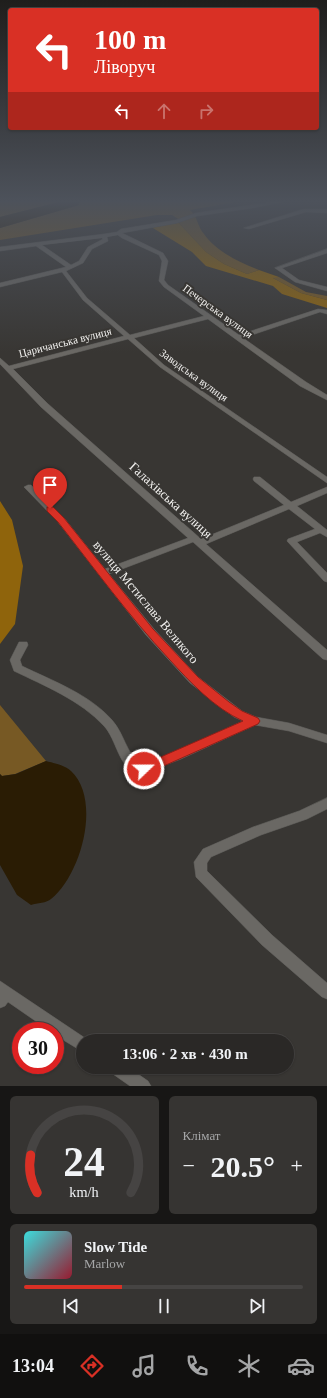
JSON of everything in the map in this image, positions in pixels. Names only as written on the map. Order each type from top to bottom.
[{"type":"street","points":[[47,252],[70,267]]},
{"type":"street","points":[[0,285],[63,270],[81,262],[88,252]]},
{"type":"street","name":"Печерська вулиця","points":[[156,252],[161,254],[165,261],[161,276],[162,283],[303,384],[327,398]]},
{"type":"street","points":[[325,252],[278,268],[298,281],[327,289]]},
{"type":"street","name":"Заводська вулиця","points":[[63,270],[85,299],[162,366],[327,481]]},
{"type":"street","points":[[238,338],[324,311]]},
{"type":"street","name":"Царичанська вулиця","points":[[8,368],[208,317]]},
{"type":"street","name":"Галахівська вулиця","points":[[0,360],[44,405],[327,656]]},
{"type":"street","points":[[257,479],[324,531]]},
{"type":"street","name":"вулиця Мстислава Великого","points":[[28,487],[61,520],[150,632],[194,680],[238,714],[254,721],[289,727],[327,739]]},
{"type":"street","points":[[102,573],[197,540],[327,490]]},
{"type":"street","points":[[324,531],[291,541],[327,579]]},
{"type":"street","points":[[23,645],[15,660],[18,668],[64,692],[109,724],[131,763],[139,770],[171,758],[254,721]]},
{"type":"street","points":[[327,804],[304,815],[257,831],[207,853],[200,862],[201,873],[267,940],[327,992]]},
{"type":"street","points":[[2,994],[76,1041]]},
{"type":"street","points":[[126,1074],[143,1086]]},
{"type":"shaded area","points":[[192,252],[206,252],[224,264],[247,274],[259,270],[279,277],[273,278],[301,293],[327,300],[327,308],[282,294],[273,286],[206,266]]},
{"type":"shaded area","points":[[206,252],[223,252],[236,260],[259,270],[247,274],[224,264]]},
{"type":"shaded area","points":[[279,277],[306,292],[327,296],[327,300],[301,293],[273,278]]},
{"type":"shaded area","points":[[0,501],[12,520],[23,566],[15,624],[0,644]]},
{"type":"shaded area","points":[[0,705],[46,761],[15,774],[2,776],[0,774]]},
{"type":"shaded area","points":[[46,761],[59,764],[71,771],[80,784],[85,800],[86,818],[84,837],[79,856],[62,888],[51,899],[31,905],[17,895],[0,865],[0,774],[2,776],[16,774]]},
{"type":"route","points":[[50,509],[61,520],[150,632],[194,680],[238,714],[254,721],[177,756],[144,769]]}]
